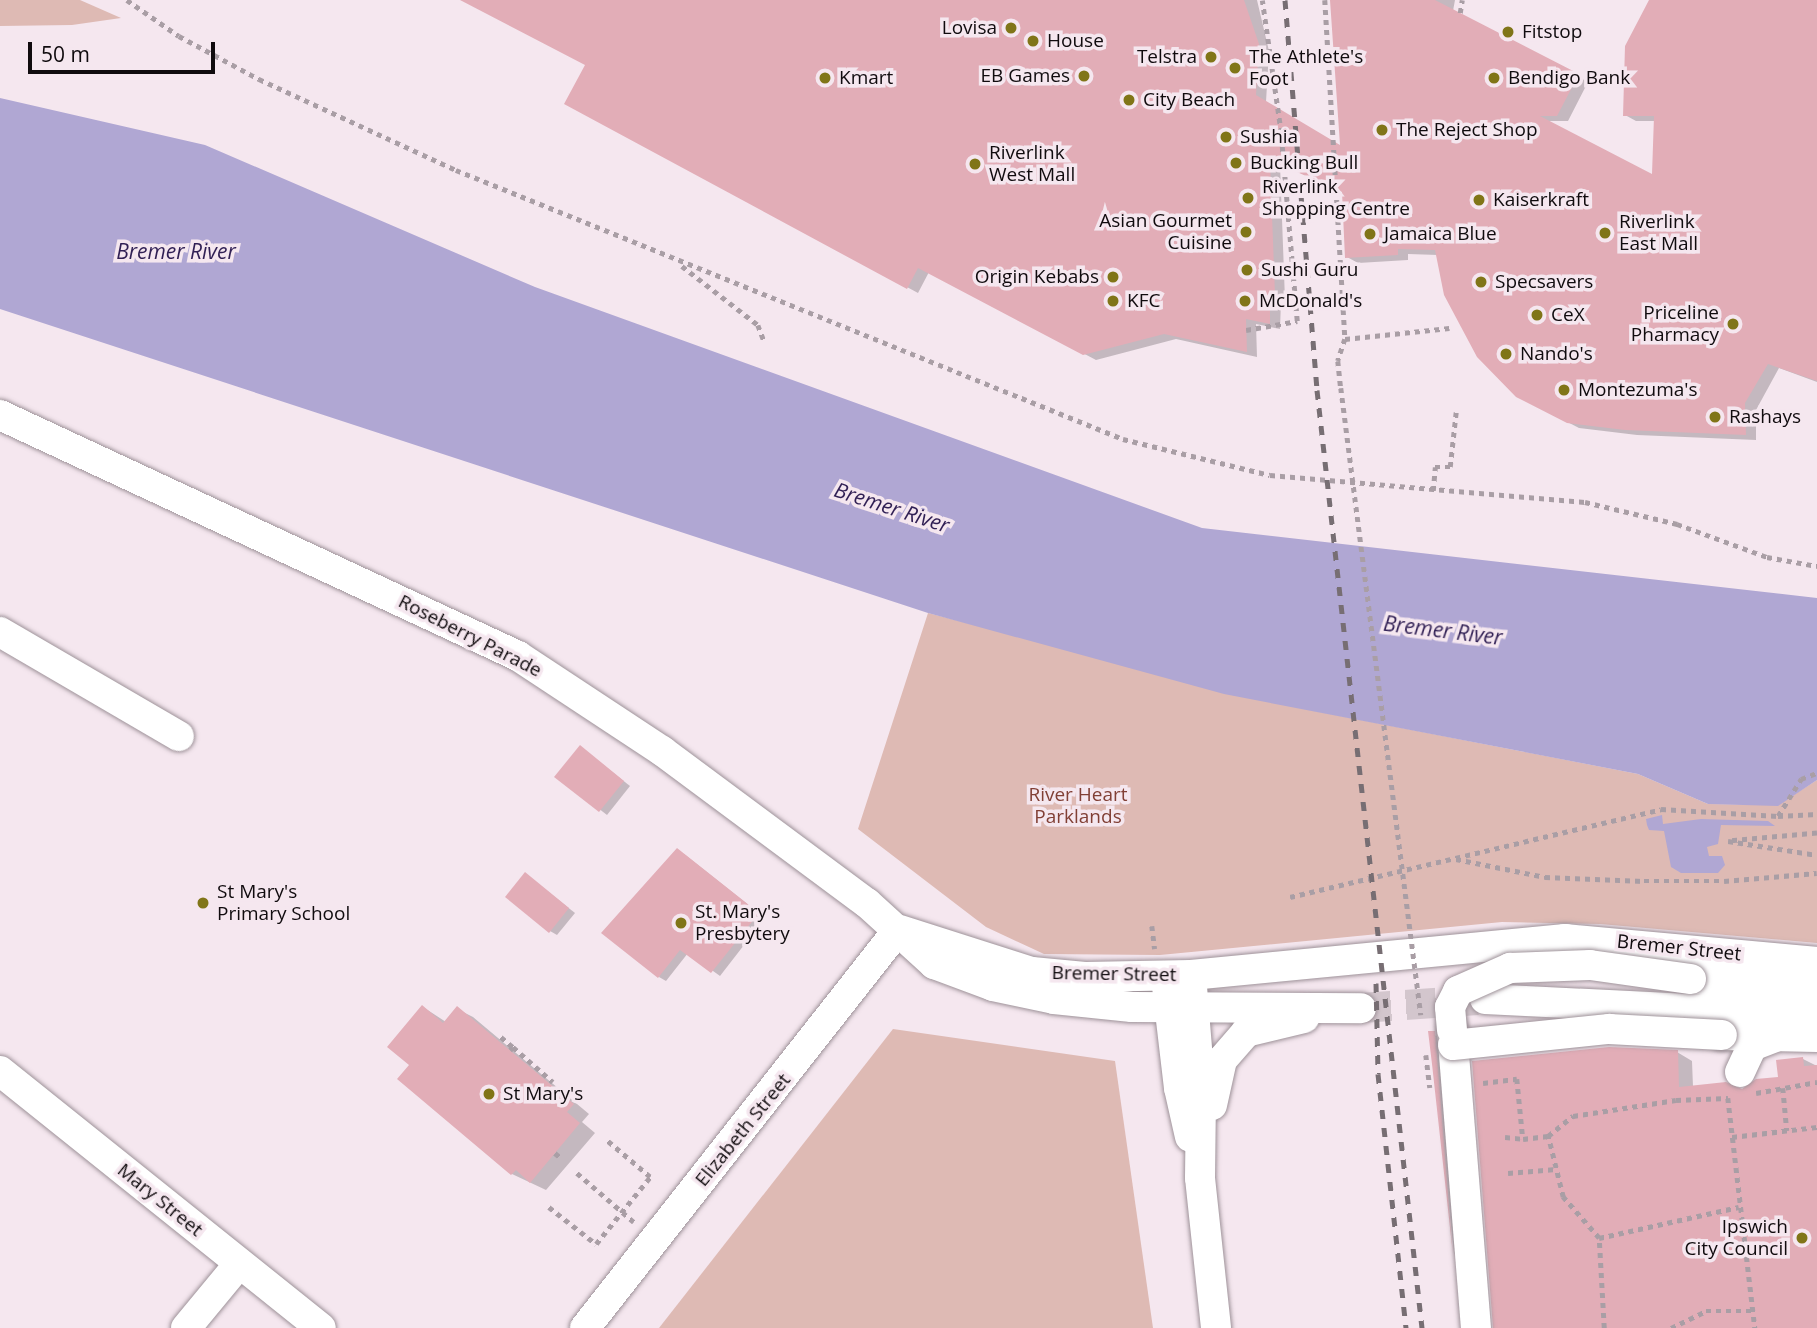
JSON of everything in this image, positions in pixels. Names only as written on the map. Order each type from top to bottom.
[{"type":"street","name":"Roseberry Parade","points":[[0,415],[210,509],[518,656],[662,751],[898,930]]},
{"type":"street","points":[[0,632],[179,736]]},
{"type":"street","name":"Bremer Street","points":[[898,930],[1032,972],[1086,977],[1592,939],[1817,962]]},
{"type":"street","name":"Bremer Street","points":[[898,930],[934,964],[993,986],[1054,999],[1182,1006],[1358,1008],[1269,1024],[1246,1032],[1229,1049],[1217,1075],[1200,1178]]},
{"type":"street","name":"Elizabeth Street","points":[[585,1328],[898,930]]},
{"type":"street","points":[[1418,950],[1518,972],[1605,976],[1620,990],[1624,1011]]},
{"type":"street","points":[[1476,1328],[1444,1049],[1454,995],[1466,985],[1500,970],[1590,965],[1691,979],[1817,990]]},
{"type":"street","points":[[1171,970],[1182,1006],[1179,1088],[1200,1178],[1216,1328]]},
{"type":"street","points":[[1485,999],[1575,1010],[1817,1015]]},
{"type":"street","points":[[1444,1049],[1609,1029],[1817,1037]]},
{"type":"street","points":[[1734,1085],[1752,1046],[1779,1037]]},
{"type":"street","name":"Mary Street","points":[[0,1071],[321,1328]]},
{"type":"street","points":[[186,1328],[239,1264]]},
{"type":"path","points":[[127,0],[179,36],[259,79],[456,170],[679,263],[1123,439],[1269,475],[1585,502],[1677,524],[1768,557],[1817,566]]},
{"type":"path","points":[[1247,330],[1297,321],[1281,133],[1262,0]]},
{"type":"path","points":[[1325,0],[1345,339],[1338,361],[1422,1020]]},
{"type":"path","points":[[1460,13],[1462,0]]},
{"type":"path","points":[[679,263],[758,325],[765,343]]},
{"type":"path","points":[[1345,339],[1449,328]]},
{"type":"path","points":[[1433,491],[1435,467],[1450,467],[1456,412]]},
{"type":"path","points":[[1778,817],[1801,779],[1817,773]]},
{"type":"path","points":[[1290,897],[1661,809],[1778,817],[1817,814]]},
{"type":"path","points":[[1817,833],[1728,841],[1817,855]]},
{"type":"path","points":[[1452,859],[1545,877],[1644,881],[1724,881],[1817,873]]},
{"type":"path","points":[[1152,926],[1171,970]]},
{"type":"path","points":[[501,1037],[553,1082]]},
{"type":"path","points":[[1430,1088],[1444,1049]]},
{"type":"path","points":[[1517,1079],[1523,1139]]},
{"type":"path","points":[[1505,1137],[1523,1139],[1548,1136],[1573,1116],[1676,1100],[1734,1085],[1783,1088],[1817,1082]]},
{"type":"path","points":[[1734,1085],[1732,1137],[1755,1328]]},
{"type":"path","points":[[1783,1088],[1787,1131]]},
{"type":"path","points":[[1732,1137],[1817,1128]]},
{"type":"path","points":[[1548,1136],[1563,1196],[1599,1238],[1604,1328]]},
{"type":"path","points":[[549,1207],[596,1244],[650,1177],[605,1139]]},
{"type":"path","points":[[555,1153],[560,1157]]},
{"type":"path","points":[[1508,1173],[1556,1169]]},
{"type":"path","points":[[577,1173],[634,1222]]},
{"type":"path","points":[[1599,1238],[1739,1207]]},
{"type":"path","points":[[1671,1328],[1706,1311],[1754,1311]]},
{"type":"green space","points":[[0,0],[80,0],[121,18],[72,25],[0,26]]},
{"type":"green space","name":"River Heart Parklands","points":[[928,613],[1300,708],[1638,774],[1708,804],[1778,805],[1817,780],[1817,943],[1600,924],[1502,922],[1160,955],[1044,954],[986,927],[858,829]]},
{"type":"green space","points":[[893,1029],[1115,1061],[1153,1328],[659,1328]]},
{"type":"water","name":"Bremer River","points":[[0,98],[205,145],[535,287],[1202,528],[1817,598],[1817,780],[1778,806],[1708,804],[1638,774],[1224,694],[928,613],[0,309]]},
{"type":"water","points":[[1662,815],[1663,824],[1701,819],[1768,821],[1775,826],[1721,825],[1718,844],[1707,847],[1709,856],[1722,856],[1725,865],[1718,873],[1681,873],[1671,867],[1664,831],[1649,830],[1647,825],[1646,819]]},
{"type":"building","name":"Riverlink Shopping Centre","points":[[460,0],[1244,0],[1259,44],[1256,95],[1340,145],[1330,0],[1435,0],[1579,74],[1557,116],[1540,116],[1652,174],[1654,116],[1623,116],[1625,46],[1649,0],[1817,0],[1817,381],[1768,364],[1745,403],[1746,435],[1625,430],[1567,423],[1516,397],[1477,357],[1444,295],[1435,250],[1398,249],[1398,255],[1345,258],[1342,192],[1270,160],[1275,295],[1270,296],[1270,324],[1246,319],[1247,352],[1164,334],[1083,355],[918,268],[907,289],[564,104],[585,65]]},
{"type":"building","points":[[580,745],[624,781],[599,812],[554,777]]},
{"type":"building","name":"St. Mary's Presbytery","points":[[677,848],[759,913],[711,973],[680,950],[658,978],[601,933]]},
{"type":"building","points":[[525,872],[569,908],[549,933],[505,897]]},
{"type":"building","name":"St Mary's","points":[[422,1005],[443,1023],[457,1006],[574,1104],[567,1112],[580,1123],[530,1183],[516,1170],[511,1175],[397,1079],[409,1065],[387,1047]]},
{"type":"building","points":[[1428,1031],[1435,1031],[1453,1255],[1432,1064]]},
{"type":"building","points":[[1609,1047],[1678,1050],[1679,1087],[1726,1082],[1742,1089],[1756,1079],[1778,1077],[1776,1060],[1803,1057],[1804,1066],[1817,1065],[1817,1328],[1493,1328],[1472,1061]]},
{"type":"tunnel","points":[[1361,1008],[1478,1000]]},
{"type":"railway","points":[[1285,0],[1317,390],[1422,1328]]},
{"type":"railway","points":[[1376,983],[1378,1074],[1406,1328]]},
{"type":"place","name":"Lovisa","points":[[1011,28]]},
{"type":"place","name":"Fitstop","points":[[1508,32]]},
{"type":"place","name":"House","points":[[1033,41]]},
{"type":"place","name":"Telstra","points":[[1211,57]]},
{"type":"place","name":"The Athlete's Foot","points":[[1235,68]]},
{"type":"place","name":"EB Games","points":[[1084,76]]},
{"type":"place","name":"Kmart","points":[[825,78]]},
{"type":"place","name":"Bendigo Bank","points":[[1494,78]]},
{"type":"place","name":"City Beach","points":[[1129,100]]},
{"type":"place","name":"The Reject Shop","points":[[1382,130]]},
{"type":"place","name":"Sushia","points":[[1226,137]]},
{"type":"place","name":"Bucking Bull","points":[[1236,163]]},
{"type":"place","name":"Riverlink West Mall","points":[[975,164]]},
{"type":"place","name":"Riverlink Shopping Centre","points":[[1248,198]]},
{"type":"place","name":"Kaiserkraft","points":[[1479,200]]},
{"type":"place","name":"Asian Gourmet Cuisine","points":[[1246,232]]},
{"type":"place","name":"Riverlink East Mall","points":[[1605,233]]},
{"type":"place","name":"Jamaica Blue","points":[[1370,234]]},
{"type":"place","name":"Sushi Guru","points":[[1247,270]]},
{"type":"place","name":"Origin Kebabs","points":[[1113,277]]},
{"type":"place","name":"Specsavers","points":[[1481,282]]},
{"type":"place","name":"KFC","points":[[1113,301]]},
{"type":"place","name":"McDonald's","points":[[1245,301]]},
{"type":"place","name":"CeX","points":[[1537,315]]},
{"type":"place","name":"Priceline Pharmacy","points":[[1733,324]]},
{"type":"place","name":"Nando's","points":[[1506,354]]},
{"type":"place","name":"Montezuma's","points":[[1564,390]]},
{"type":"place","name":"Rashays","points":[[1715,417]]},
{"type":"place","name":"St Mary's Primary School","points":[[203,903]]},
{"type":"place","name":"St. Mary's Presbytery","points":[[681,923]]},
{"type":"place","name":"St Mary's","points":[[489,1094]]},
{"type":"place","name":"Ipswich City Council","points":[[1802,1238]]}]
